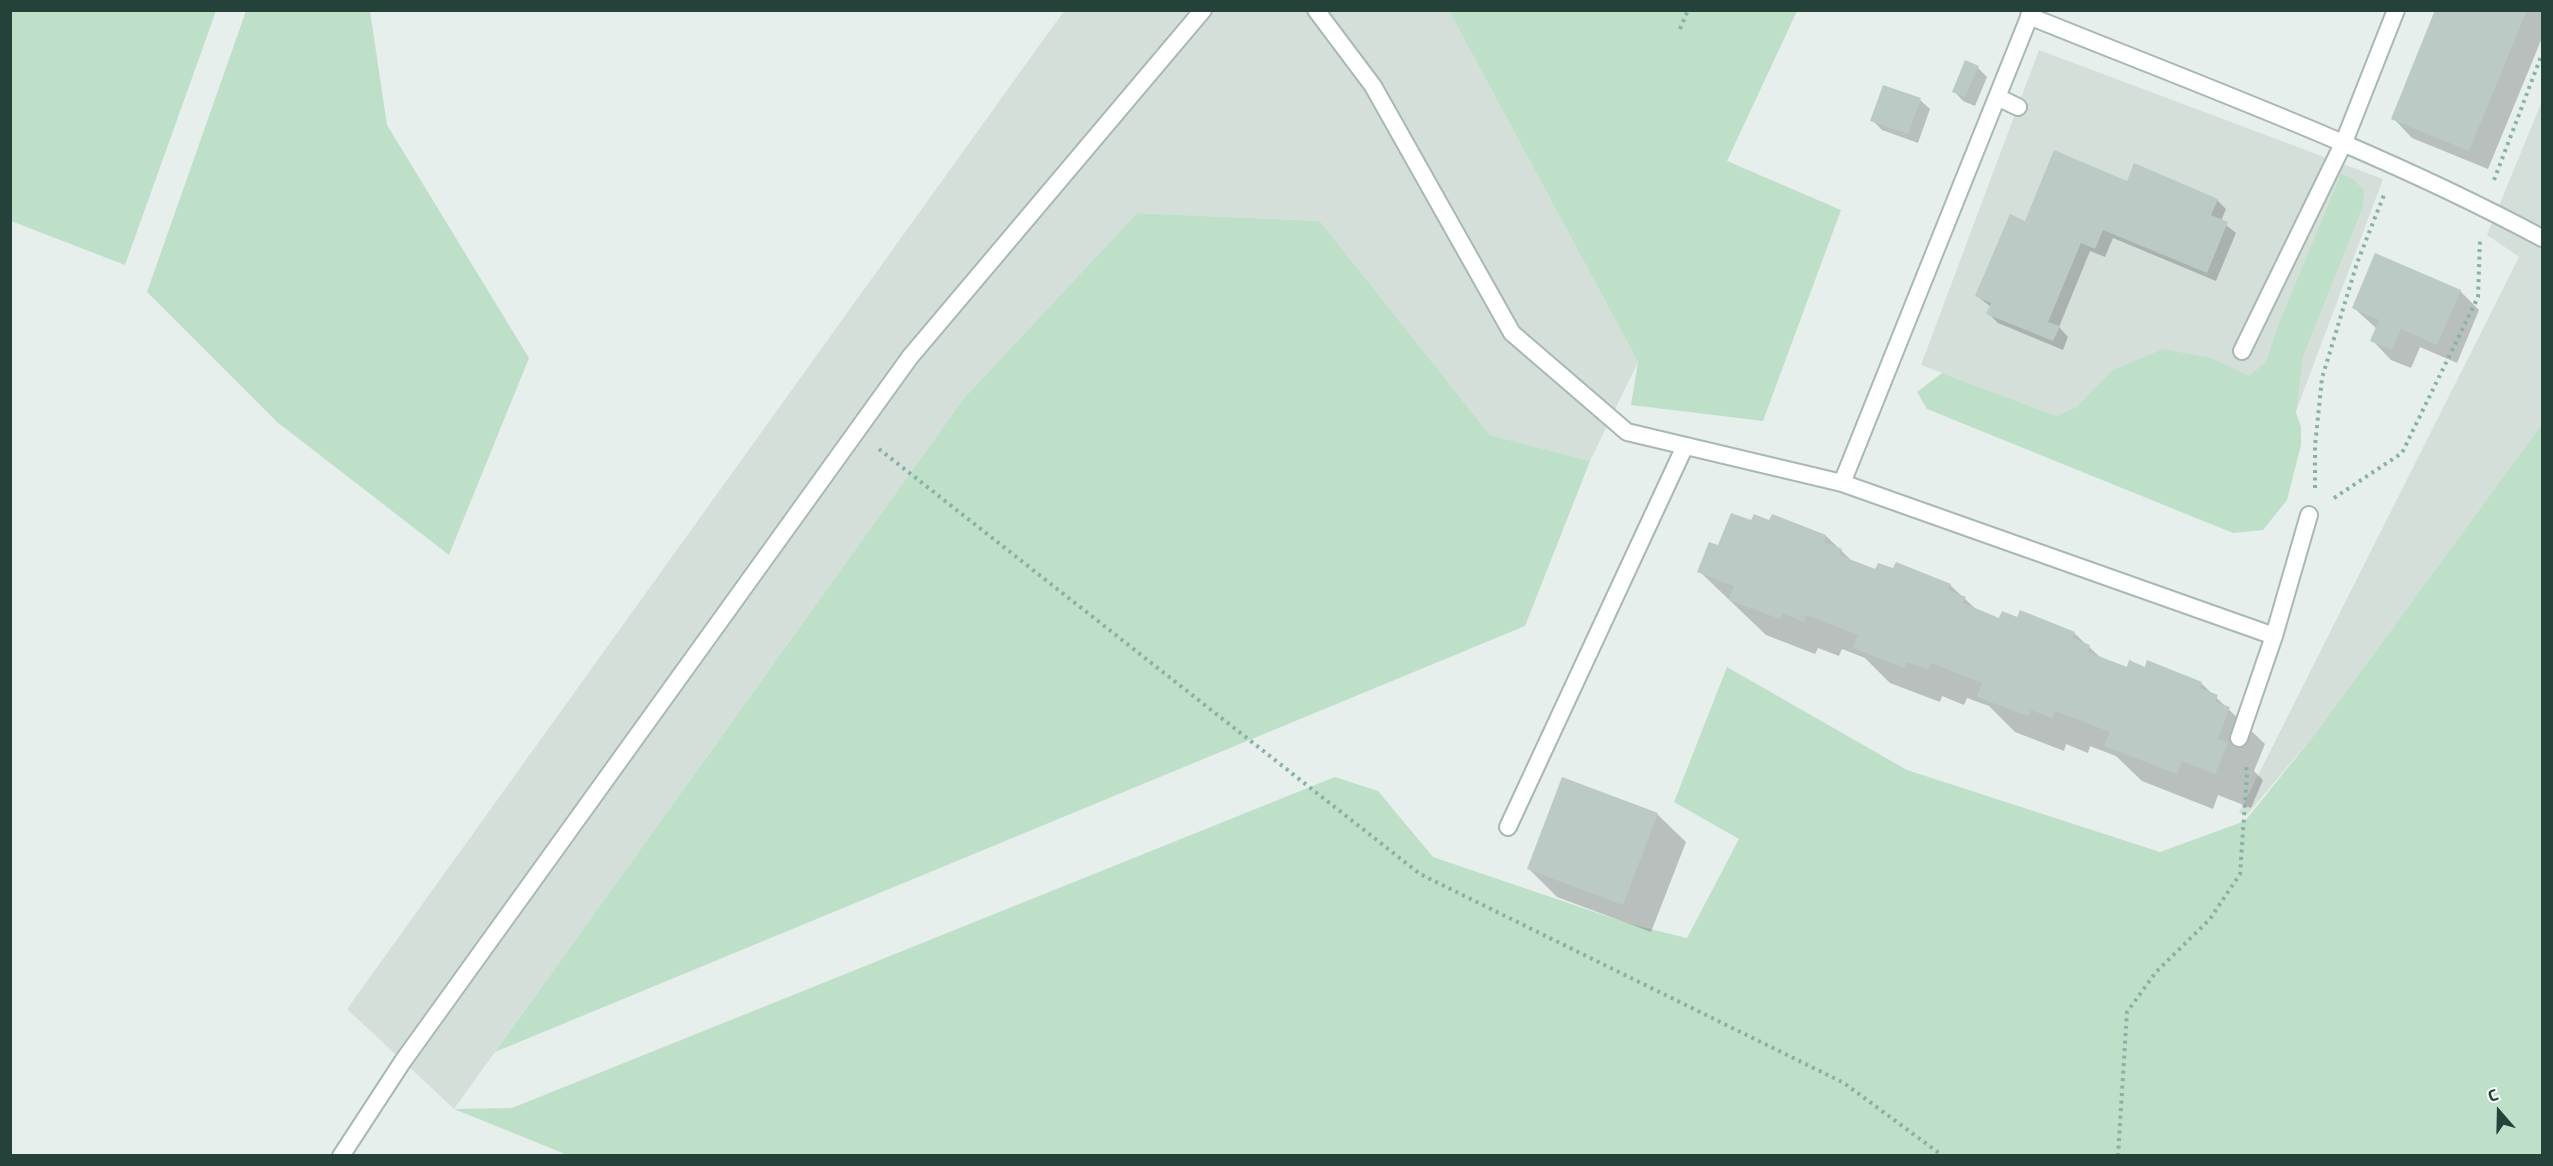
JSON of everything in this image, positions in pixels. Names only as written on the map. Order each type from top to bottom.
[{"type":"lane","points":[[341,1155],[403,1061],[910,357],[1203,10]]},
{"type":"lane","points":[[1316,10],[1373,86],[1512,333],[1627,432],[1842,483],[2274,636]]},
{"type":"lane","points":[[2242,351],[2344,142],[2396,10]]},
{"type":"lane","points":[[1842,483],[2031,13],[2344,142],[2542,238]]},
{"type":"lane","points":[[1997,97],[2018,107]]},
{"type":"lane","points":[[1508,827],[1685,446]]},
{"type":"lane","points":[[2239,738],[2274,636],[2309,515]]},
{"type":"path","points":[[1680,29],[1688,10]]},
{"type":"path","points":[[2309,515],[2402,453],[2478,297],[2478,257],[2483,208],[2542,54]]},
{"type":"path","points":[[2309,515],[2317,481],[2315,446],[2322,378],[2358,263],[2396,166]]},
{"type":"path","points":[[856,431],[1420,874],[1844,1083],[1943,1155]]},
{"type":"path","points":[[2118,1155],[2127,1012],[2156,972],[2210,919],[2240,874],[2247,774],[2239,738]]},
{"type":"shaded area","points":[[1064,11],[1449,11],[1638,362],[1590,461],[1490,435],[1320,221],[1137,213],[964,398],[454,1109],[347,1009]]},
{"type":"shaded area","points":[[2039,50],[2383,179],[2265,494],[1921,365]]},
{"type":"shaded area","points":[[2542,101],[2542,424],[2315,734],[2246,816],[2239,813],[2519,257],[2487,235]]},
{"type":"green space","points":[[10,11],[216,11],[125,265],[11,221]]},
{"type":"green space","points":[[246,11],[370,11],[387,125],[529,358],[449,555],[277,422],[147,292]]},
{"type":"green space","points":[[1449,11],[1797,11],[1727,161],[1841,210],[1763,421],[1631,405],[1638,362]]},
{"type":"green space","points":[[2341,174],[2350,177],[2364,190],[2363,206],[2303,356],[2296,413],[2301,427],[2301,445],[2287,500],[2263,530],[2233,533],[1927,409],[1917,392],[1942,373],[2057,416],[2077,407],[2113,370],[2163,349],[2211,358],[2249,376],[2266,362],[2280,321]]},
{"type":"green space","points":[[1137,213],[1320,221],[1490,435],[1590,461],[1525,626],[495,1052],[964,398]]},
{"type":"green space","points":[[2542,424],[2542,1155],[570,1156],[454,1109],[512,1108],[1335,777],[1378,791],[1433,857],[1633,925],[1687,938],[1739,839],[1674,802],[1727,667],[1907,770],[2160,852],[2245,821],[2315,734]]},
{"type":"building","points":[[2435,10],[2527,10],[2469,151],[2391,119]]},
{"type":"building","points":[[1965,60],[1979,66],[1965,97],[1952,92]]},
{"type":"building","points":[[1883,85],[1921,98],[1908,134],[1870,121]]},
{"type":"building","points":[[2054,150],[2127,181],[2134,163],[2218,199],[2211,215],[2228,222],[2207,273],[2103,230],[2095,249],[2081,243],[2048,322],[2060,326],[2053,341],[1986,314],[1991,303],[1975,296],[2010,214],[2025,221]]},
{"type":"building","points":[[2375,253],[2461,290],[2437,345],[2401,329],[2392,350],[2370,341],[2379,320],[2352,308]]},
{"type":"building","points":[[1731,513],[1751,520],[1754,514],[1769,520],[1772,514],[1826,535],[1824,542],[1842,549],[1839,555],[1875,569],[1878,563],[1893,568],[1896,562],[1951,584],[1948,590],[1966,597],[1963,603],[1999,618],[2002,611],[2017,617],[2020,610],[2075,632],[2072,638],[2090,645],[2088,652],[2127,667],[2129,660],[2145,667],[2147,660],[2202,682],[2200,688],[2218,695],[2215,702],[2230,707],[2218,739],[2228,743],[2215,774],[2182,761],[2177,774],[2104,746],[2110,732],[2055,711],[2052,718],[2031,710],[2028,716],[1977,697],[1982,683],[1931,663],[1928,670],[1907,662],[1904,668],[1853,648],[1858,635],[1806,615],[1804,622],[1782,613],[1780,619],[1729,600],[1734,586],[1697,572],[1709,542],[1718,545]]},
{"type":"building","points":[[1562,777],[1658,813],[1623,905],[1527,869]]}]
